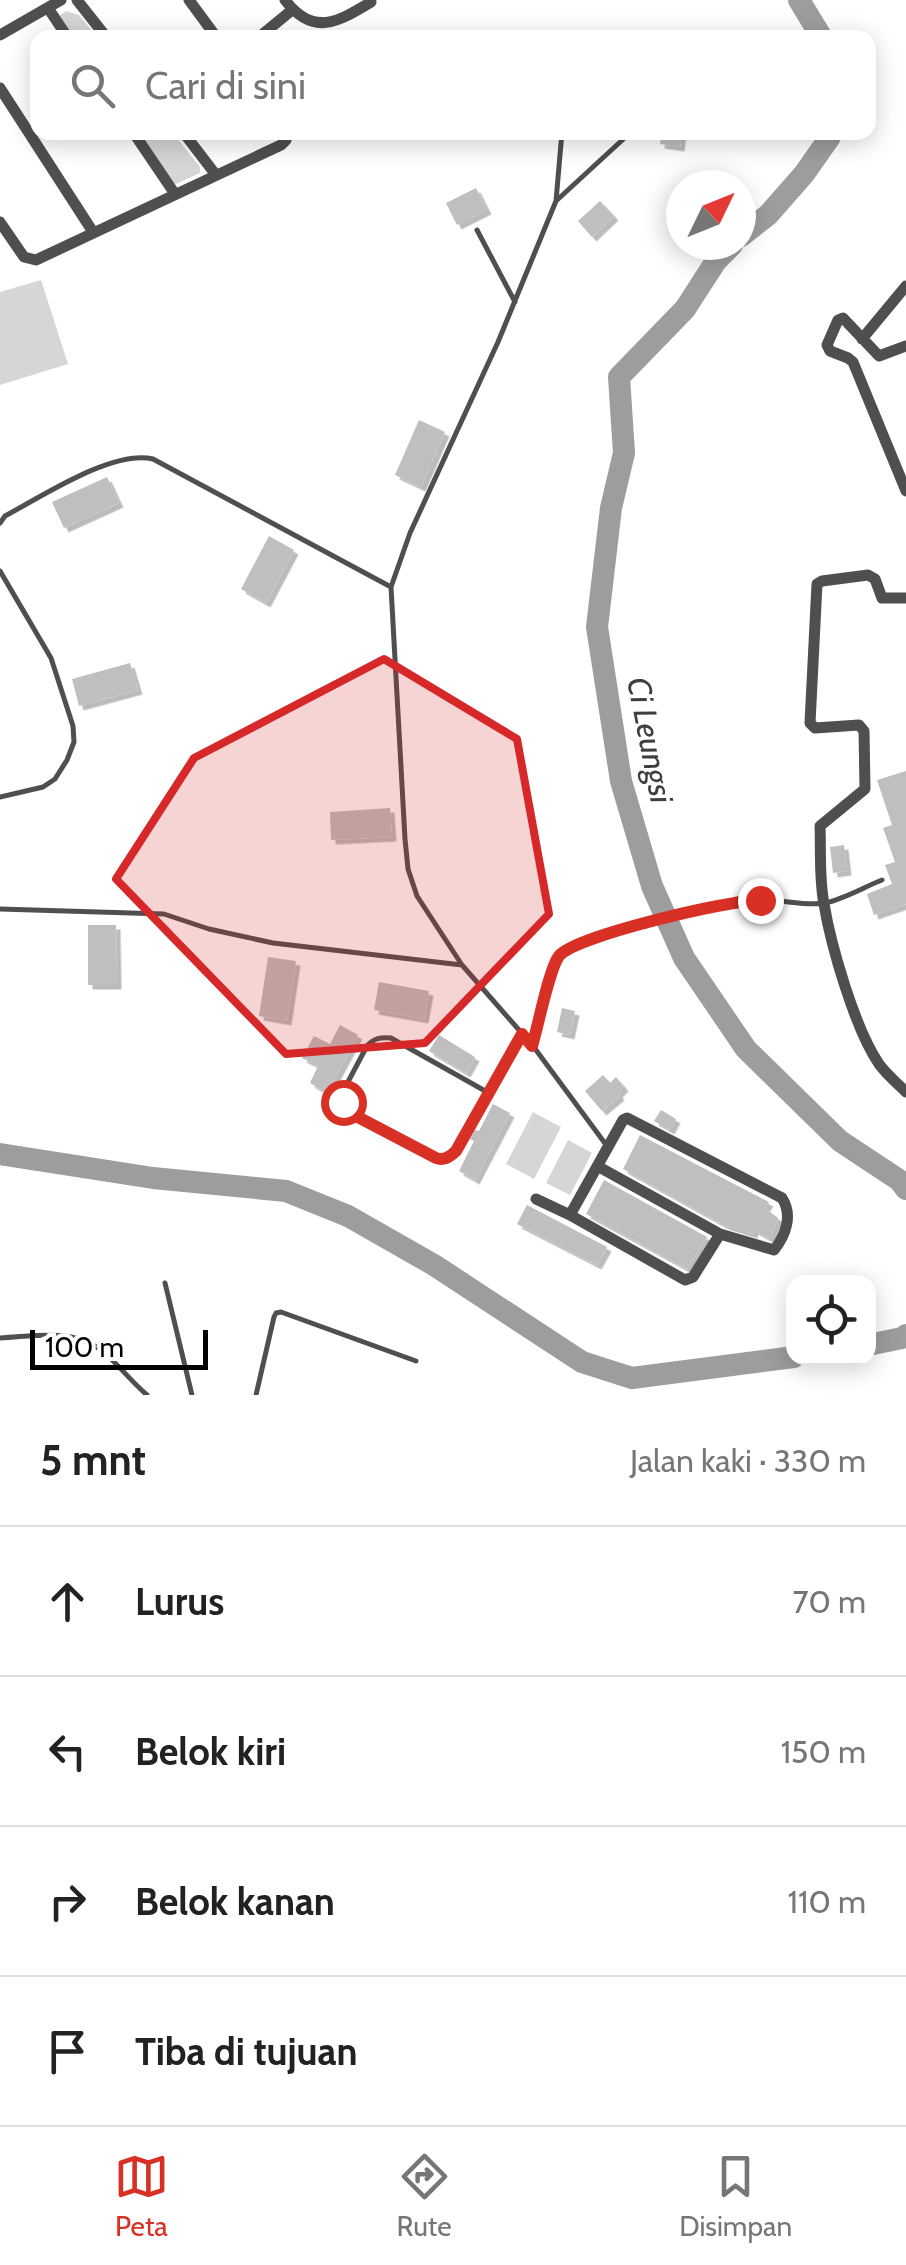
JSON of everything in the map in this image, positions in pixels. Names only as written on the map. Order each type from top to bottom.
[{"type":"street","points":[[0,35],[60,0]]},
{"type":"street","points":[[77,0],[101,30]]},
{"type":"street","points":[[189,0],[211,30]]},
{"type":"street","points":[[265,30],[288,5],[304,20],[313,22],[340,20],[370,0]]},
{"type":"street","points":[[48,8],[63,30]]},
{"type":"street","points":[[0,88],[30,134]]},
{"type":"street","points":[[34,140],[93,232]]},
{"type":"street","points":[[138,140],[175,194]]},
{"type":"street","points":[[189,140],[216,175]]},
{"type":"street","points":[[0,222],[24,257],[36,260],[286,140]]},
{"type":"street","points":[[862,339],[906,286]]},
{"type":"street","points":[[906,346],[880,356],[840,318],[828,348],[852,362],[906,492]]},
{"type":"street","points":[[906,598],[882,598],[868,575],[818,584],[810,723],[815,728],[861,726],[864,731],[866,785],[862,794],[820,826],[824,904],[845,982],[869,1047],[906,1092]]},
{"type":"street","points":[[570,1216],[623,1120],[629,1118],[782,1198],[789,1208],[789,1218],[774,1250],[720,1234],[599,1167]]},
{"type":"street","points":[[536,1199],[685,1280],[692,1278],[720,1234]]},
{"type":"lane","points":[[561,140],[556,201],[390,587],[408,868],[416,896],[462,966],[532,1046],[609,1148]]},
{"type":"lane","points":[[556,201],[621,140]]},
{"type":"lane","points":[[477,230],[515,302]]},
{"type":"lane","points":[[0,523],[5,516],[95,469],[142,456],[221,494],[390,587]]},
{"type":"lane","points":[[0,571],[56,672],[73,726],[74,742],[55,779],[44,787],[0,798]]},
{"type":"lane","points":[[532,1046],[555,962],[566,949],[592,938],[710,906],[769,899],[824,904],[882,880]]},
{"type":"lane","points":[[0,910],[164,914],[274,943],[462,966]]},
{"type":"lane","points":[[487,1092],[391,1038],[382,1037],[372,1040],[341,1095],[352,1114],[442,1160],[456,1151],[522,1034]]},
{"type":"lane","points":[[165,1284],[192,1395]]},
{"type":"lane","points":[[256,1395],[276,1313],[416,1360]]},
{"type":"lane","points":[[0,1338],[66,1334],[82,1338],[108,1356],[147,1395]]},
{"type":"highlighted area","points":[[384,659],[517,739],[549,914],[425,1043],[286,1054],[116,879],[194,758]]},
{"type":"shaded area","points":[[66,11],[79,15],[91,30],[65,30],[59,16]]},
{"type":"shaded area","points":[[140,140],[179,140],[200,167],[200,173],[176,184]]},
{"type":"shaded area","points":[[41,280],[68,364],[0,385],[0,292]]},
{"type":"shaded area","points":[[533,1112],[561,1127],[534,1179],[506,1164]]},
{"type":"shaded area","points":[[568,1140],[592,1153],[570,1195],[546,1183]]},
{"type":"building","points":[[661,140],[681,140],[680,147],[660,144]]},
{"type":"building","points":[[476,188],[487,210],[457,225],[446,203]]},
{"type":"building","points":[[600,201],[614,216],[592,237],[578,221]]},
{"type":"building","points":[[419,420],[445,432],[421,487],[395,475]]},
{"type":"building","points":[[107,477],[119,503],[64,528],[52,502]]},
{"type":"building","points":[[269,536],[294,550],[266,603],[241,589]]},
{"type":"building","points":[[130,663],[138,690],[79,706],[72,679]]},
{"type":"building","points":[[906,771],[906,904],[874,915],[867,894],[892,884],[885,865],[895,862],[883,828],[892,825],[877,780]]},
{"type":"building","points":[[390,808],[392,837],[331,840],[330,812]]},
{"type":"building","points":[[844,845],[847,871],[833,873],[830,847]]},
{"type":"building","points":[[88,925],[116,925],[117,985],[88,985]]},
{"type":"building","points":[[268,957],[296,961],[287,1021],[259,1016]]},
{"type":"building","points":[[379,982],[429,991],[424,1019],[374,1010]]},
{"type":"building","points":[[562,1008],[575,1011],[570,1035],[557,1032]]},
{"type":"building","points":[[340,1025],[358,1035],[327,1093],[310,1083],[318,1066],[302,1058],[314,1036],[330,1044]]},
{"type":"building","points":[[439,1035],[475,1057],[466,1073],[429,1051]]},
{"type":"building","points":[[603,1075],[610,1083],[616,1077],[624,1087],[618,1093],[620,1096],[602,1111],[585,1091]]},
{"type":"building","points":[[493,1104],[510,1113],[475,1180],[459,1171],[474,1141],[470,1139],[475,1130],[479,1131]]},
{"type":"building","points":[[661,1110],[676,1119],[670,1130],[654,1121]]},
{"type":"building","points":[[640,1135],[769,1202],[765,1208],[778,1218],[770,1239],[754,1230],[753,1234],[724,1225],[623,1169]]},
{"type":"building","points":[[604,1180],[707,1237],[687,1269],[586,1214]]},
{"type":"building","points":[[527,1205],[607,1247],[597,1265],[517,1224]]},
{"type":"waterway","name":"Ci Leungsi","points":[[799,0],[817,30]]},
{"type":"waterway","name":"Ci Leungsi","points":[[756,224],[804,174],[828,140]]},
{"type":"waterway","name":"Ci Leungsi","points":[[717,260],[685,309],[619,377],[624,453],[611,508],[597,627],[621,781],[652,886],[684,958],[746,1049],[840,1141],[899,1180],[906,1189]]},
{"type":"waterway","name":"Ci Leungsi","points":[[0,1154],[153,1178],[286,1191],[348,1216],[434,1265],[582,1362],[632,1378],[786,1358]]},
{"type":"waterway","name":"Ci Leungsi","points":[[876,1343],[906,1335]]},
{"type":"route","points":[[343,1102],[352,1114],[442,1160],[456,1151],[522,1034],[532,1046],[555,962],[566,949],[592,938],[710,906],[760,900]]}]
